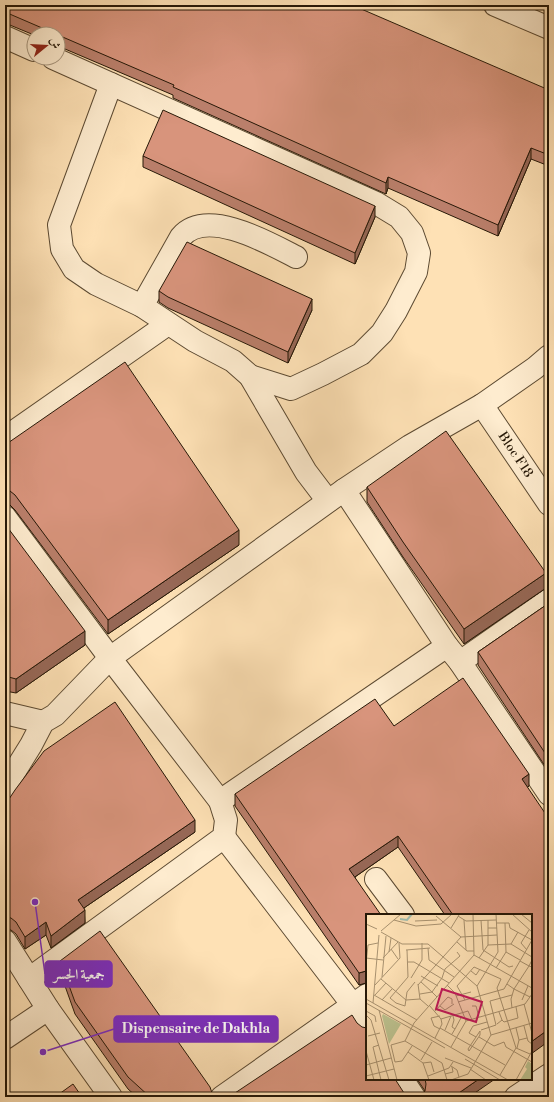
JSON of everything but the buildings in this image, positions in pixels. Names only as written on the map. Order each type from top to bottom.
[{"type":"street","points":[[495,5],[549,28]]},
{"type":"street","points":[[5,37],[26,46]]},
{"type":"street","points":[[66,64],[376,202],[399,217],[412,233],[419,253],[416,272],[396,311],[382,333],[361,354],[323,374],[291,388],[250,376]]},
{"type":"street","points":[[111,84],[59,225],[62,249],[74,269],[96,284],[142,306],[195,341],[234,361],[250,376],[306,472],[336,496],[460,662],[549,794]]},
{"type":"street","points":[[142,306],[181,237],[186,232],[194,228],[201,226],[223,227],[242,232],[296,257]]},
{"type":"street","points":[[5,438],[168,324]]},
{"type":"street","points":[[5,787],[31,746],[43,722],[55,715],[110,658],[336,496],[410,446],[482,405],[549,356]]},
{"type":"street","name":"Bloc F18","points":[[482,405],[549,504]]},
{"type":"street","points":[[5,517],[110,658],[220,801],[226,820],[224,838],[360,1000],[366,1022]]},
{"type":"street","points":[[460,662],[549,600]]},
{"type":"street","points":[[220,801],[447,646]]},
{"type":"street","points":[[5,713],[43,722]]},
{"type":"street","points":[[29,979],[224,838]]},
{"type":"street","points":[[376,879],[402,914]]},
{"type":"street","points":[[5,941],[48,1009],[111,1097]]},
{"type":"street","points":[[222,1097],[360,1000]]},
{"type":"street","points":[[5,1038],[48,1009]]},
{"type":"street","points":[[516,1097],[549,1075]]},
{"type":"street","points":[[403,1080],[414,1097]]},
{"type":"place","name":"جمعية الجسر","points":[[35,902]]},
{"type":"place","name":"Dispensaire de Dakhla","points":[[43,1052]]}]
